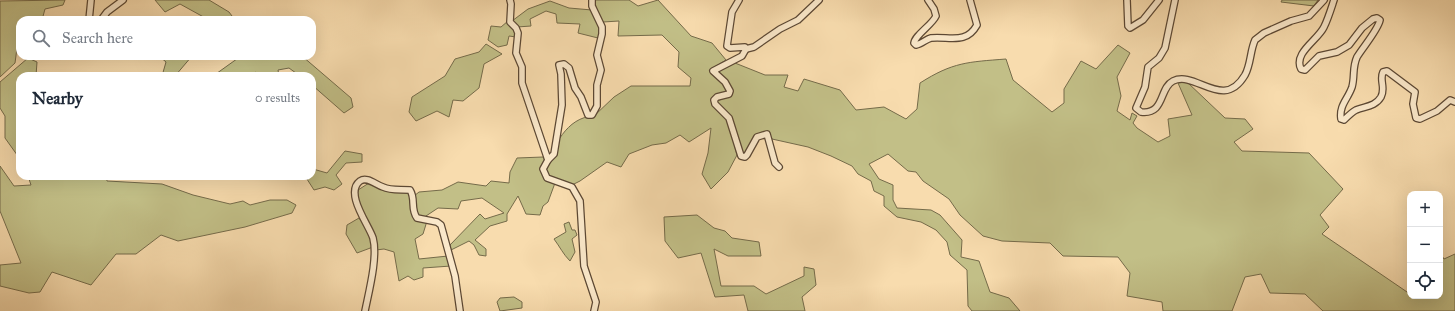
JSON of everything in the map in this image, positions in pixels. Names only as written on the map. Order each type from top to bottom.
[{"type":"street","points":[[90,16],[91,0]]},
{"type":"street","points":[[104,16],[123,0]]},
{"type":"street","points":[[510,0],[510,22],[516,28],[518,33],[516,53],[522,67],[522,83],[548,160]]},
{"type":"street","points":[[592,0],[592,6],[602,27],[602,34],[597,55],[601,70],[597,85],[597,106],[592,115],[588,115],[581,97],[575,88],[569,68],[564,64],[558,65],[561,74],[562,105],[554,154],[548,160],[543,169],[547,178],[572,187],[580,201],[584,266],[596,302],[594,311]]},
{"type":"street","points":[[739,0],[732,12],[728,28],[727,46],[730,48],[745,47],[746,49],[754,47],[780,28],[798,20],[819,0]]},
{"type":"street","points":[[928,0],[934,9],[936,16],[931,24],[916,38],[914,43],[916,45],[931,38],[955,39],[970,33],[978,25],[970,0]]},
{"type":"street","points":[[1128,0],[1128,26],[1130,28],[1143,20],[1159,0]]},
{"type":"street","points":[[1175,0],[1163,53],[1148,67],[1145,87],[1136,108],[1141,112],[1152,111],[1158,106],[1169,84],[1174,80],[1179,79],[1196,82],[1221,91],[1231,88],[1241,81],[1246,73],[1255,40],[1291,21],[1309,16],[1324,0]]},
{"type":"street","points":[[1334,0],[1322,32],[1301,55],[1299,65],[1301,69],[1305,70],[1308,68],[1319,56],[1343,49],[1373,19],[1377,18],[1380,20],[1379,25],[1369,38],[1353,66],[1352,87],[1342,104],[1341,118],[1344,120],[1353,112],[1370,106],[1376,102],[1382,92],[1382,75],[1387,71],[1415,92],[1413,104],[1416,118],[1420,119],[1437,111],[1450,100],[1455,102]]},
{"type":"street","points":[[746,49],[742,56],[713,71],[725,82],[730,91],[729,94],[717,97],[714,100],[715,104],[729,118],[741,156],[745,157],[747,155],[757,137],[766,134],[775,163],[779,167]]},
{"type":"street","points":[[365,311],[374,247],[371,232],[359,212],[356,196],[357,184],[361,180],[390,189],[410,190],[412,194],[413,213],[417,218],[437,222],[441,225],[455,276],[460,311]]},
{"type":"shaded area","points":[[65,0],[63,5],[45,9],[43,16],[16,16],[15,63],[0,77],[0,1]]},
{"type":"shaded area","points":[[155,0],[209,0],[229,12],[232,16],[202,16],[180,4],[165,12]]},
{"type":"shaded area","points":[[595,0],[629,0],[638,6],[658,0],[691,36],[712,43],[726,60],[711,69],[711,72],[727,88],[727,93],[713,103],[716,109],[728,119],[737,155],[728,172],[711,189],[702,174],[708,153],[711,128],[689,142],[680,135],[666,143],[652,145],[629,154],[621,167],[607,162],[572,185],[548,177],[544,169],[557,143],[569,127],[584,118],[594,116],[614,97],[631,86],[690,86],[691,78],[678,67],[679,52],[662,35],[618,36],[619,21],[603,22],[596,9]]},
{"type":"shaded area","points":[[1282,0],[1318,0],[1314,6],[1281,2]]},
{"type":"shaded area","points":[[550,1],[569,8],[592,10],[601,29],[598,38],[578,33],[580,24],[557,23],[556,14],[546,11],[530,19],[531,26],[517,27],[512,21],[528,9]]},
{"type":"shaded area","points":[[508,21],[515,30],[516,37],[509,36],[507,45],[498,47],[488,40],[491,26],[501,27]]},
{"type":"shaded area","points":[[486,44],[502,54],[484,64],[479,88],[463,101],[453,100],[449,117],[437,111],[416,121],[409,112],[412,97],[445,76],[455,59],[479,52]]},
{"type":"shaded area","points":[[1118,45],[1130,53],[1117,77],[1121,96],[1117,111],[1130,120],[1132,113],[1137,116],[1133,123],[1137,128],[1158,142],[1170,136],[1168,119],[1192,115],[1178,83],[1187,82],[1225,118],[1245,119],[1253,129],[1234,142],[1242,151],[1309,153],[1343,189],[1320,215],[1329,227],[1322,234],[1407,292],[1407,299],[1443,299],[1443,258],[1444,259],[1455,254],[1455,311],[1323,311],[1305,294],[1270,293],[1261,274],[1245,277],[1232,311],[1163,311],[1162,302],[1127,296],[1130,273],[1118,257],[1063,256],[1050,243],[1002,241],[983,236],[960,215],[949,199],[923,181],[916,172],[908,171],[888,154],[869,164],[879,179],[893,185],[893,200],[897,208],[931,210],[940,215],[962,240],[961,257],[979,261],[990,292],[1009,298],[1020,311],[972,311],[968,306],[967,270],[950,255],[947,242],[936,230],[921,222],[897,217],[884,206],[884,196],[874,191],[871,181],[858,174],[852,166],[831,156],[808,147],[772,139],[768,133],[762,132],[754,136],[748,151],[744,154],[741,152],[730,116],[718,105],[717,101],[732,95],[732,92],[728,83],[717,72],[735,63],[765,75],[788,75],[784,87],[798,91],[804,79],[840,90],[856,110],[884,107],[906,119],[917,109],[920,83],[942,71],[961,64],[1006,59],[1013,80],[1052,112],[1064,103],[1064,89],[1081,61],[1096,69]]},
{"type":"shaded area","points":[[26,60],[37,62],[36,72],[16,72],[16,153],[5,138],[5,116],[0,108],[0,82]]},
{"type":"shaded area","points":[[164,60],[189,60],[178,72],[163,72],[166,62]]},
{"type":"shaded area","points":[[235,60],[307,60],[351,98],[353,107],[344,113],[316,88],[316,72],[294,72],[289,68],[278,70],[278,72],[219,72]]},
{"type":"shaded area","points":[[345,151],[362,154],[362,162],[346,163],[336,175],[342,184],[334,190],[325,187],[314,190],[308,180],[316,180],[316,170],[327,173]]},
{"type":"shaded area","points":[[543,157],[545,160],[542,171],[555,183],[548,202],[543,206],[540,215],[526,214],[518,196],[507,214],[507,221],[490,226],[475,240],[486,249],[486,256],[479,255],[474,245],[469,241],[451,250],[450,245],[480,214],[485,219],[504,213],[482,198],[461,201],[458,209],[438,208],[423,218],[416,212],[414,206],[414,196],[419,192],[442,190],[458,182],[486,186],[491,181],[509,183],[510,172],[517,158]]},
{"type":"shaded area","points":[[0,166],[14,186],[31,185],[29,180],[107,180],[162,184],[193,195],[230,204],[243,201],[250,205],[270,200],[287,200],[296,205],[292,213],[245,227],[178,241],[161,235],[136,254],[116,254],[91,285],[52,272],[40,292],[29,293],[0,286],[0,265],[21,263],[0,211]]},
{"type":"shaded area","points":[[369,183],[409,192],[411,196],[412,213],[427,221],[423,234],[415,239],[419,259],[448,256],[451,266],[423,268],[423,277],[414,280],[408,276],[399,281],[394,252],[384,249],[376,250],[357,196],[358,190]]},
{"type":"shaded area","points":[[697,215],[714,228],[725,231],[732,238],[759,242],[761,256],[728,256],[714,249],[721,286],[754,286],[766,294],[804,276],[804,267],[814,269],[816,285],[802,297],[805,311],[748,311],[744,295],[715,297],[701,253],[678,258],[665,241],[664,217]]},
{"type":"shaded area","points":[[359,218],[367,229],[373,247],[357,253],[346,234],[347,225]]},
{"type":"shaded area","points":[[569,222],[572,230],[575,230],[577,235],[572,239],[575,252],[570,261],[554,239],[566,232],[564,224]]},
{"type":"shaded area","points":[[514,297],[522,302],[522,308],[500,311],[497,302],[500,298]]}]
